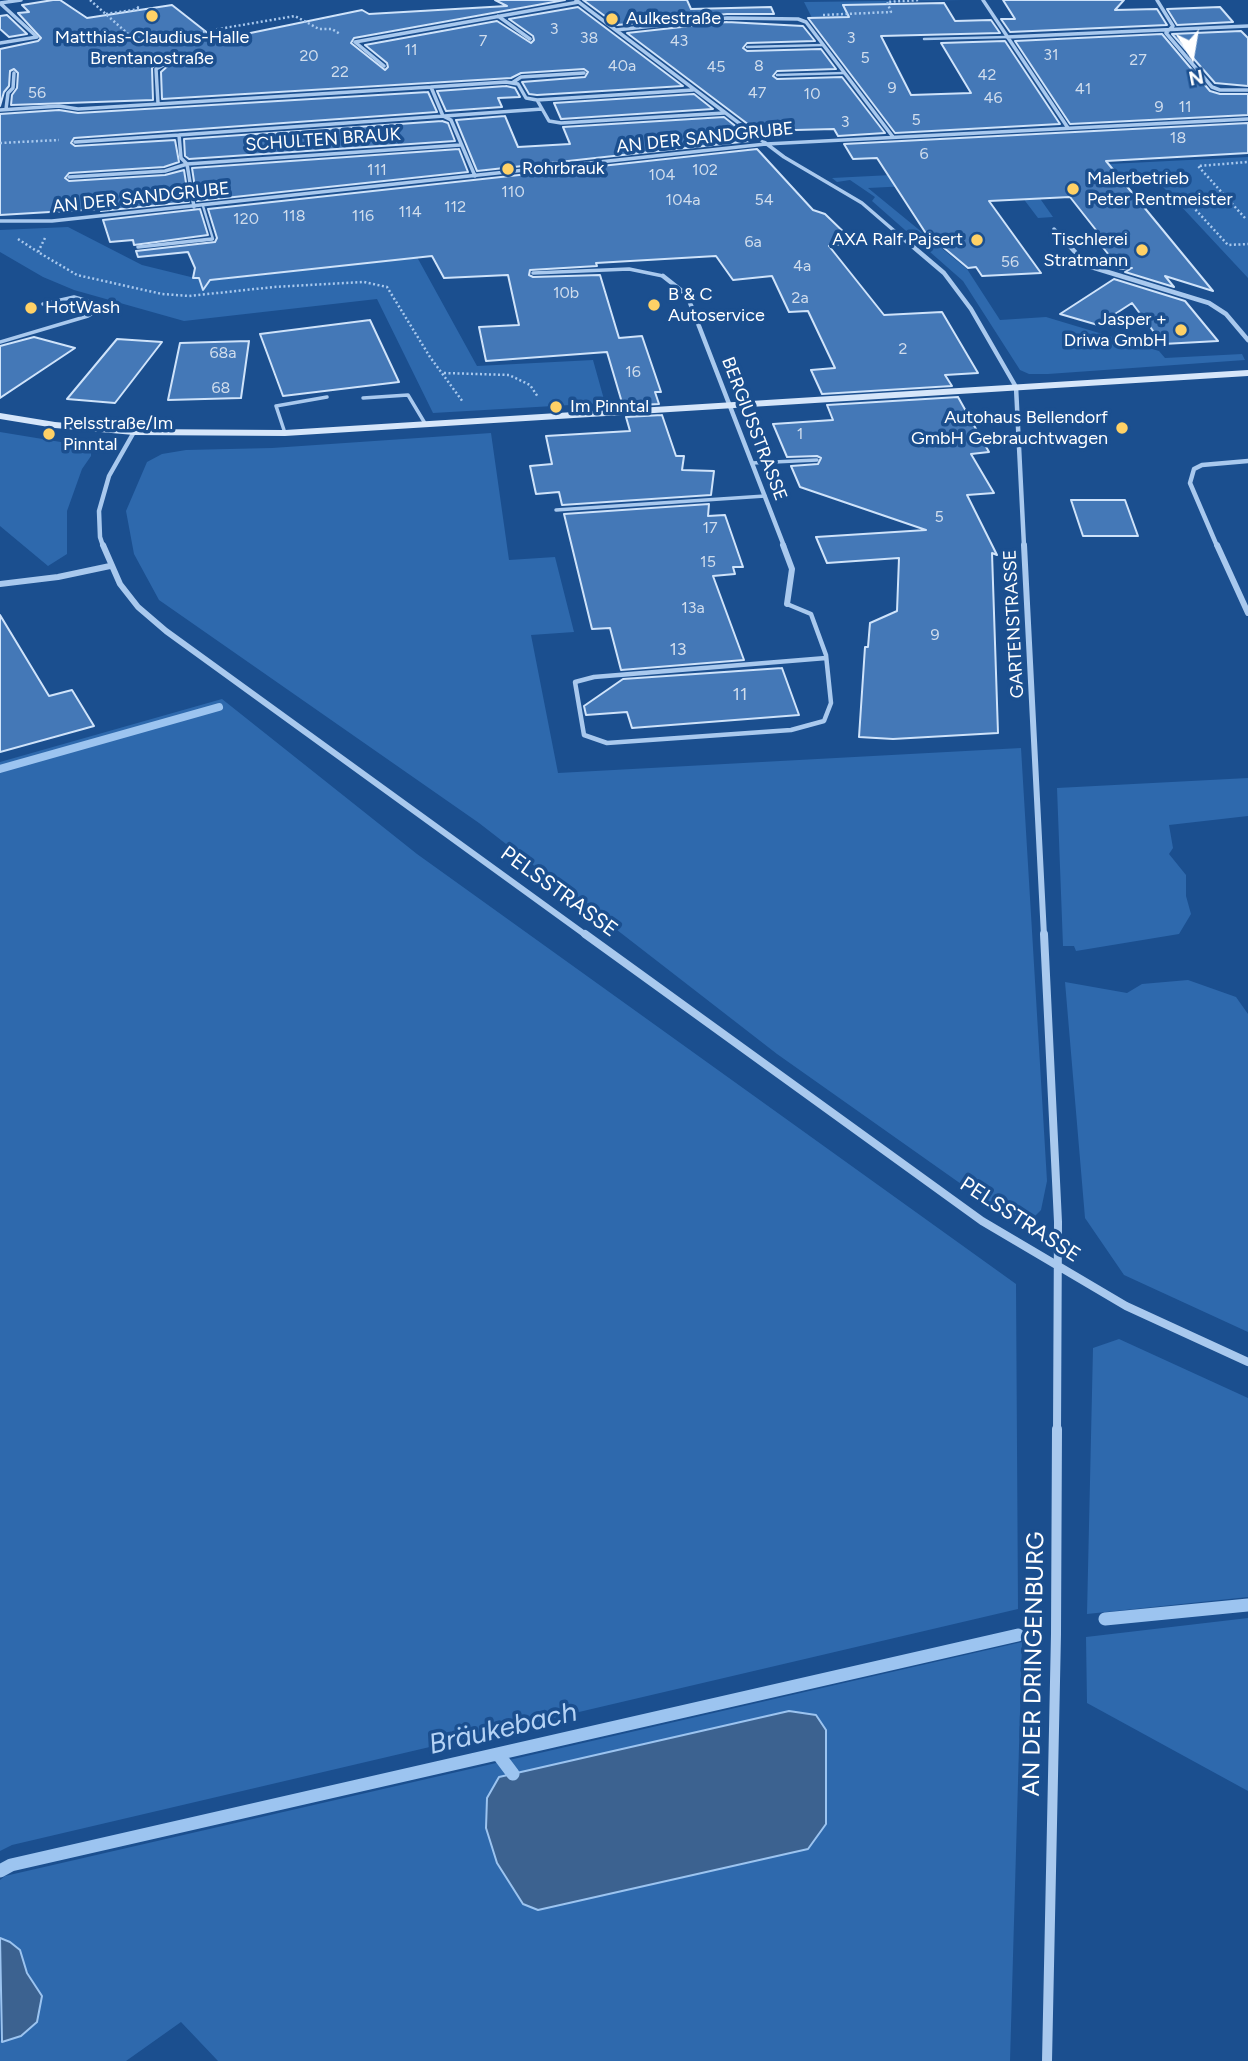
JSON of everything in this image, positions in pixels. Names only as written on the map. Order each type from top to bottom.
[{"type":"main road","points":[[0,416],[55,425],[134,432],[285,433],[1248,373]]},
{"type":"street","points":[[0,4],[21,0]]},
{"type":"street","points":[[983,0],[1068,128]]},
{"type":"street","points":[[1157,0],[1173,26],[1166,33],[1214,89],[1248,90]]},
{"type":"street","points":[[384,66],[355,42],[359,39],[578,1]]},
{"type":"street","name":"GARTENSTRASSE","points":[[578,1],[766,144],[862,203],[944,273],[971,309],[1016,387],[1057,1195],[1056,1267]]},
{"type":"street","points":[[0,4],[37,37],[0,43]]},
{"type":"street","points":[[497,15],[530,39]]},
{"type":"street","points":[[616,30],[727,18],[798,19],[806,22],[893,137]]},
{"type":"street","points":[[1007,37],[1248,26]]},
{"type":"street","points":[[158,103],[156,69],[167,63],[167,60]]},
{"type":"street","points":[[14,73],[13,88],[8,93],[3,109],[59,106],[78,109],[512,83],[517,84],[526,98],[537,100],[694,89]]},
{"type":"street","points":[[512,83],[521,77],[584,73]]},
{"type":"street","points":[[431,86],[443,116],[451,120],[475,176]]},
{"type":"street","points":[[537,100],[550,121],[561,123],[725,113]]},
{"type":"street","points":[[443,116],[542,109]]},
{"type":"street","name":"SCHULTEN BRAUK","points":[[75,142],[443,116]]},
{"type":"street","name":"AN DER SANDGRUBE","points":[[0,221],[52,221],[766,144],[1248,119]]},
{"type":"street","points":[[179,135],[181,158],[187,164],[194,206]]},
{"type":"street","name":"SCHULTEN BRAUK","points":[[69,177],[165,170],[187,164],[460,145]]},
{"type":"street","points":[[1054,229],[1088,266],[1209,303],[1222,310],[1248,340]]},
{"type":"street","name":"BERGIUSSTRASSE","points":[[663,276],[678,285],[687,295],[765,496],[792,569],[787,604]]},
{"type":"street","name":"PELSSTRASSE","points":[[134,432],[109,476],[99,511],[100,537],[110,566],[138,607],[177,639],[982,1221],[1126,1306],[1248,1362]]},
{"type":"street","points":[[1248,461],[1202,465],[1194,469],[1190,483],[1248,612]]},
{"type":"street","points":[[0,584],[58,577],[110,566]]},
{"type":"street","name":"AN DER DRINGENBURG","points":[[1047,2061],[1057,1593],[1059,1324],[1056,1267]]},
{"type":"lane","points":[[925,39],[1007,37]]},
{"type":"lane","points":[[747,47],[823,45]]},
{"type":"lane","points":[[777,75],[844,73]]},
{"type":"lane","points":[[138,247],[213,239],[203,205]]},
{"type":"lane","points":[[533,273],[629,269],[663,276]]},
{"type":"lane","points":[[0,342],[88,316],[96,311],[99,304],[74,297],[43,304]]},
{"type":"lane","points":[[363,398],[408,395],[426,425]]},
{"type":"lane","points":[[285,433],[276,405],[327,397]]},
{"type":"lane","points":[[752,463],[817,460]]},
{"type":"lane","points":[[556,510],[765,496]]},
{"type":"lane","points":[[787,604],[811,614],[826,658],[831,703],[824,721],[791,730],[607,743],[584,735],[575,682],[594,677],[826,658]]},
{"type":"path","points":[[90,0],[136,41],[295,16],[319,29],[332,29],[347,38],[359,39]]},
{"type":"path","points":[[798,19],[811,15],[891,12],[887,2],[920,0]]},
{"type":"path","points":[[105,14],[140,9],[136,6]]},
{"type":"path","points":[[167,60],[172,55],[172,37]]},
{"type":"path","points":[[0,143],[58,139],[75,142]]},
{"type":"path","points":[[1247,219],[1198,166],[1248,162]]},
{"type":"path","points":[[1223,194],[1183,196],[1228,245],[1248,244]]},
{"type":"path","points":[[52,221],[38,252],[77,275],[150,292],[190,296],[274,287],[364,282],[387,287],[430,357],[468,408],[474,422]]},
{"type":"path","points":[[443,373],[495,373],[521,379],[530,385],[549,418]]},
{"type":"shaded area","points":[[963,0],[892,2],[899,16],[812,18],[804,2]]},
{"type":"shaded area","points":[[1248,157],[1248,278],[1150,173],[1027,180],[1053,217],[1038,218],[1010,181],[868,188],[967,269],[1000,320],[1046,317],[1159,351],[1165,358],[1242,354],[1245,360],[1048,374],[1029,374],[1020,370],[963,281],[872,201],[875,197],[850,180],[837,182],[832,178]]},
{"type":"shaded area","points":[[68,227],[142,265],[207,281],[417,257],[477,366],[593,360],[605,403],[433,413],[377,299],[184,321],[74,290],[43,277],[0,252],[0,230]]},
{"type":"shaded area","points":[[0,432],[79,445],[91,451],[67,511],[67,554],[48,566],[0,526]]},
{"type":"shaded area","points":[[491,433],[509,560],[555,557],[574,632],[531,635],[558,773],[1021,748],[1047,1181],[1041,1210],[1034,1217],[1017,1220],[1005,1215],[777,1054],[479,823],[159,600],[134,554],[126,511],[147,462],[162,454],[186,450],[272,448]]},
{"type":"shaded area","points":[[222,699],[417,854],[1016,1284],[1018,1609],[12,1845],[0,1851],[0,762]]},
{"type":"shaded area","points":[[1248,778],[1248,816],[1169,825],[1173,848],[1169,854],[1186,875],[1186,896],[1191,914],[1179,934],[1076,951],[1074,946],[1063,946],[1057,788]]},
{"type":"shaded area","points":[[1188,980],[1236,997],[1248,1014],[1248,1332],[1124,1275],[1085,1218],[1065,982],[1127,993],[1142,984]]},
{"type":"shaded area","points":[[1119,1339],[1248,1398],[1248,1597],[1087,1614],[1093,1348]]},
{"type":"shaded area","points":[[1248,1618],[1248,1791],[1087,1703],[1086,1637]]},
{"type":"shaded area","points":[[1022,1642],[1010,2061],[218,2061],[181,2022],[126,2061],[0,2061],[0,2040],[2,2042],[42,1996],[10,1942],[0,1938],[0,1880],[5,1876]],"holes":[[[789,1711],[816,1715],[807,1849],[538,1910],[499,1777]]]},
{"type":"shaded area","points":[[789,1711],[816,1715],[826,1730],[826,1824],[808,1849],[538,1910],[523,1904],[497,1863],[486,1828],[487,1798],[499,1777]]},
{"type":"shaded area","points":[[0,1938],[20,1950],[27,1973],[42,1996],[37,2022],[21,2036],[2,2042]]},
{"type":"building","points":[[60,0],[87,18],[172,5],[214,38],[231,37],[362,10],[369,14],[507,6],[495,0],[565,0],[354,38],[351,43],[385,70],[387,63],[365,45],[497,21],[531,43],[533,36],[509,19],[578,7],[683,86],[537,95],[529,94],[522,82],[585,77],[588,72],[584,69],[521,73],[511,78],[162,99],[161,72],[171,63],[170,57],[166,56],[152,68],[153,100],[11,105],[12,95],[17,88],[18,73],[14,69],[10,71],[9,86],[0,106],[0,49],[38,41],[41,38],[18,13],[29,12],[22,5]]},
{"type":"building","points":[[583,0],[687,0],[691,9],[771,7],[774,14],[727,14],[617,25]]},
{"type":"building","points":[[1003,0],[1124,0],[1115,10],[1157,9],[1167,25],[1010,32],[1001,19],[1015,19]]},
{"type":"building","points":[[944,3],[955,21],[991,20],[1000,33],[881,36],[911,95],[971,93],[941,43],[1005,41],[1060,124],[895,133],[808,18],[849,17],[843,5]]},
{"type":"building","points":[[1220,7],[1233,22],[1177,25],[1167,9]]},
{"type":"building","points":[[7,15],[27,34],[9,37],[0,29],[0,16]]},
{"type":"building","points":[[727,22],[803,26],[815,41],[747,43],[743,48],[747,51],[821,49],[836,69],[777,71],[773,76],[777,79],[842,77],[885,133],[838,136],[834,129],[757,131],[627,33]]},
{"type":"building","points":[[1241,31],[1248,38],[1248,86],[1215,83],[1172,34]]},
{"type":"building","points":[[1162,34],[1210,91],[1220,94],[1248,94],[1248,115],[1070,124],[1015,41]]},
{"type":"building","points":[[506,86],[515,88],[520,97],[498,98],[502,107],[446,111],[437,91]]},
{"type":"building","points":[[428,92],[437,112],[74,138],[71,143],[75,146],[175,140],[179,162],[164,167],[69,173],[65,178],[69,181],[165,175],[184,170],[189,202],[101,211],[0,215],[0,114],[59,110],[78,113]]},
{"type":"building","points":[[694,94],[713,109],[561,119],[554,103]]},
{"type":"building","points":[[505,116],[518,147],[570,144],[563,127],[724,117],[750,141],[477,171],[456,120]]},
{"type":"building","points":[[442,121],[448,123],[455,141],[189,159],[185,156],[184,139]]},
{"type":"building","points":[[1248,123],[1248,153],[1106,161],[1213,291],[1165,276],[1174,287],[1125,272],[1132,268],[1120,269],[1101,245],[1107,244],[1070,197],[989,201],[1041,273],[982,276],[976,267],[968,268],[925,232],[877,158],[853,159],[844,144]]},
{"type":"building","points":[[459,149],[468,172],[197,201],[192,168]]},
{"type":"building","points":[[757,149],[813,210],[825,214],[854,242],[829,246],[884,315],[942,312],[978,373],[945,375],[952,386],[822,394],[811,370],[835,368],[808,311],[789,312],[772,276],[733,280],[716,256],[530,270],[529,275],[533,277],[600,275],[619,338],[642,336],[661,392],[655,392],[659,404],[623,406],[607,352],[486,361],[479,327],[519,325],[508,275],[444,278],[432,256],[210,280],[203,290],[199,278],[193,278],[195,268],[188,252],[138,257],[136,251],[215,242],[217,238],[208,209]]},
{"type":"building","points":[[200,209],[208,235],[134,245],[133,240],[110,242],[103,220]]},
{"type":"building","points":[[1114,279],[1185,301],[1218,341],[1163,344],[1132,303],[1098,325],[1060,314]]},
{"type":"building","points":[[370,320],[399,382],[283,396],[260,334]]},
{"type":"building","points":[[34,337],[75,348],[0,398],[0,346]]},
{"type":"building","points":[[117,339],[162,342],[115,403],[67,399]]},
{"type":"building","points":[[249,341],[241,398],[168,400],[180,343]]},
{"type":"building","points":[[958,397],[989,452],[971,454],[994,493],[967,495],[997,555],[992,553],[998,733],[893,739],[859,737],[865,647],[868,647],[870,623],[897,611],[899,558],[827,563],[816,537],[926,530],[800,487],[791,466],[818,464],[821,458],[787,457],[773,424],[833,420],[827,405]]},
{"type":"building","points":[[662,415],[676,456],[684,456],[682,470],[714,471],[711,495],[562,505],[559,492],[536,494],[530,466],[552,464],[546,436],[630,431],[626,417]]},
{"type":"building","points":[[1071,500],[1125,500],[1138,536],[1083,536]]},
{"type":"building","points":[[709,504],[708,516],[725,515],[743,567],[733,567],[735,574],[713,576],[744,660],[621,670],[610,628],[592,629],[564,514]]},
{"type":"building","points":[[0,615],[49,696],[72,690],[94,726],[0,752]]},
{"type":"building","points":[[782,668],[799,715],[632,728],[627,712],[586,715],[584,706],[623,679]]},
{"type":"waterway","points":[[0,769],[219,707]]},
{"type":"waterway","name":"Bräukebach","points":[[1105,1619],[1248,1605]]},
{"type":"waterway","name":"Bräukebach","points":[[0,1871],[11,1865],[1018,1635]]},
{"type":"waterway","points":[[498,1754],[513,1774]]},
{"type":"place","name":"Matthias-Claudius-Halle Brentanostraße","points":[[152,16]]},
{"type":"place","name":"Aulkestraße","points":[[612,19]]},
{"type":"place","name":"Rohrbrauk","points":[[508,169]]},
{"type":"place","name":"Malerbetrieb Peter Rentmeister","points":[[1073,189]]},
{"type":"place","name":"AXA Ralf Pajsert","points":[[977,240]]},
{"type":"place","name":"Tischlerei Stratmann","points":[[1142,250]]},
{"type":"place","name":"B & C Autoservice","points":[[654,305]]},
{"type":"place","name":"HotWash","points":[[31,308]]},
{"type":"place","name":"Jasper + Driwa GmbH","points":[[1181,330]]},
{"type":"place","name":"Im Pinntal","points":[[556,407]]},
{"type":"place","name":"Autohaus Bellendorf GmbH Gebrauchtwagen","points":[[1122,428]]},
{"type":"place","name":"Pelsstraße/Im Pinntal","points":[[49,434]]}]
